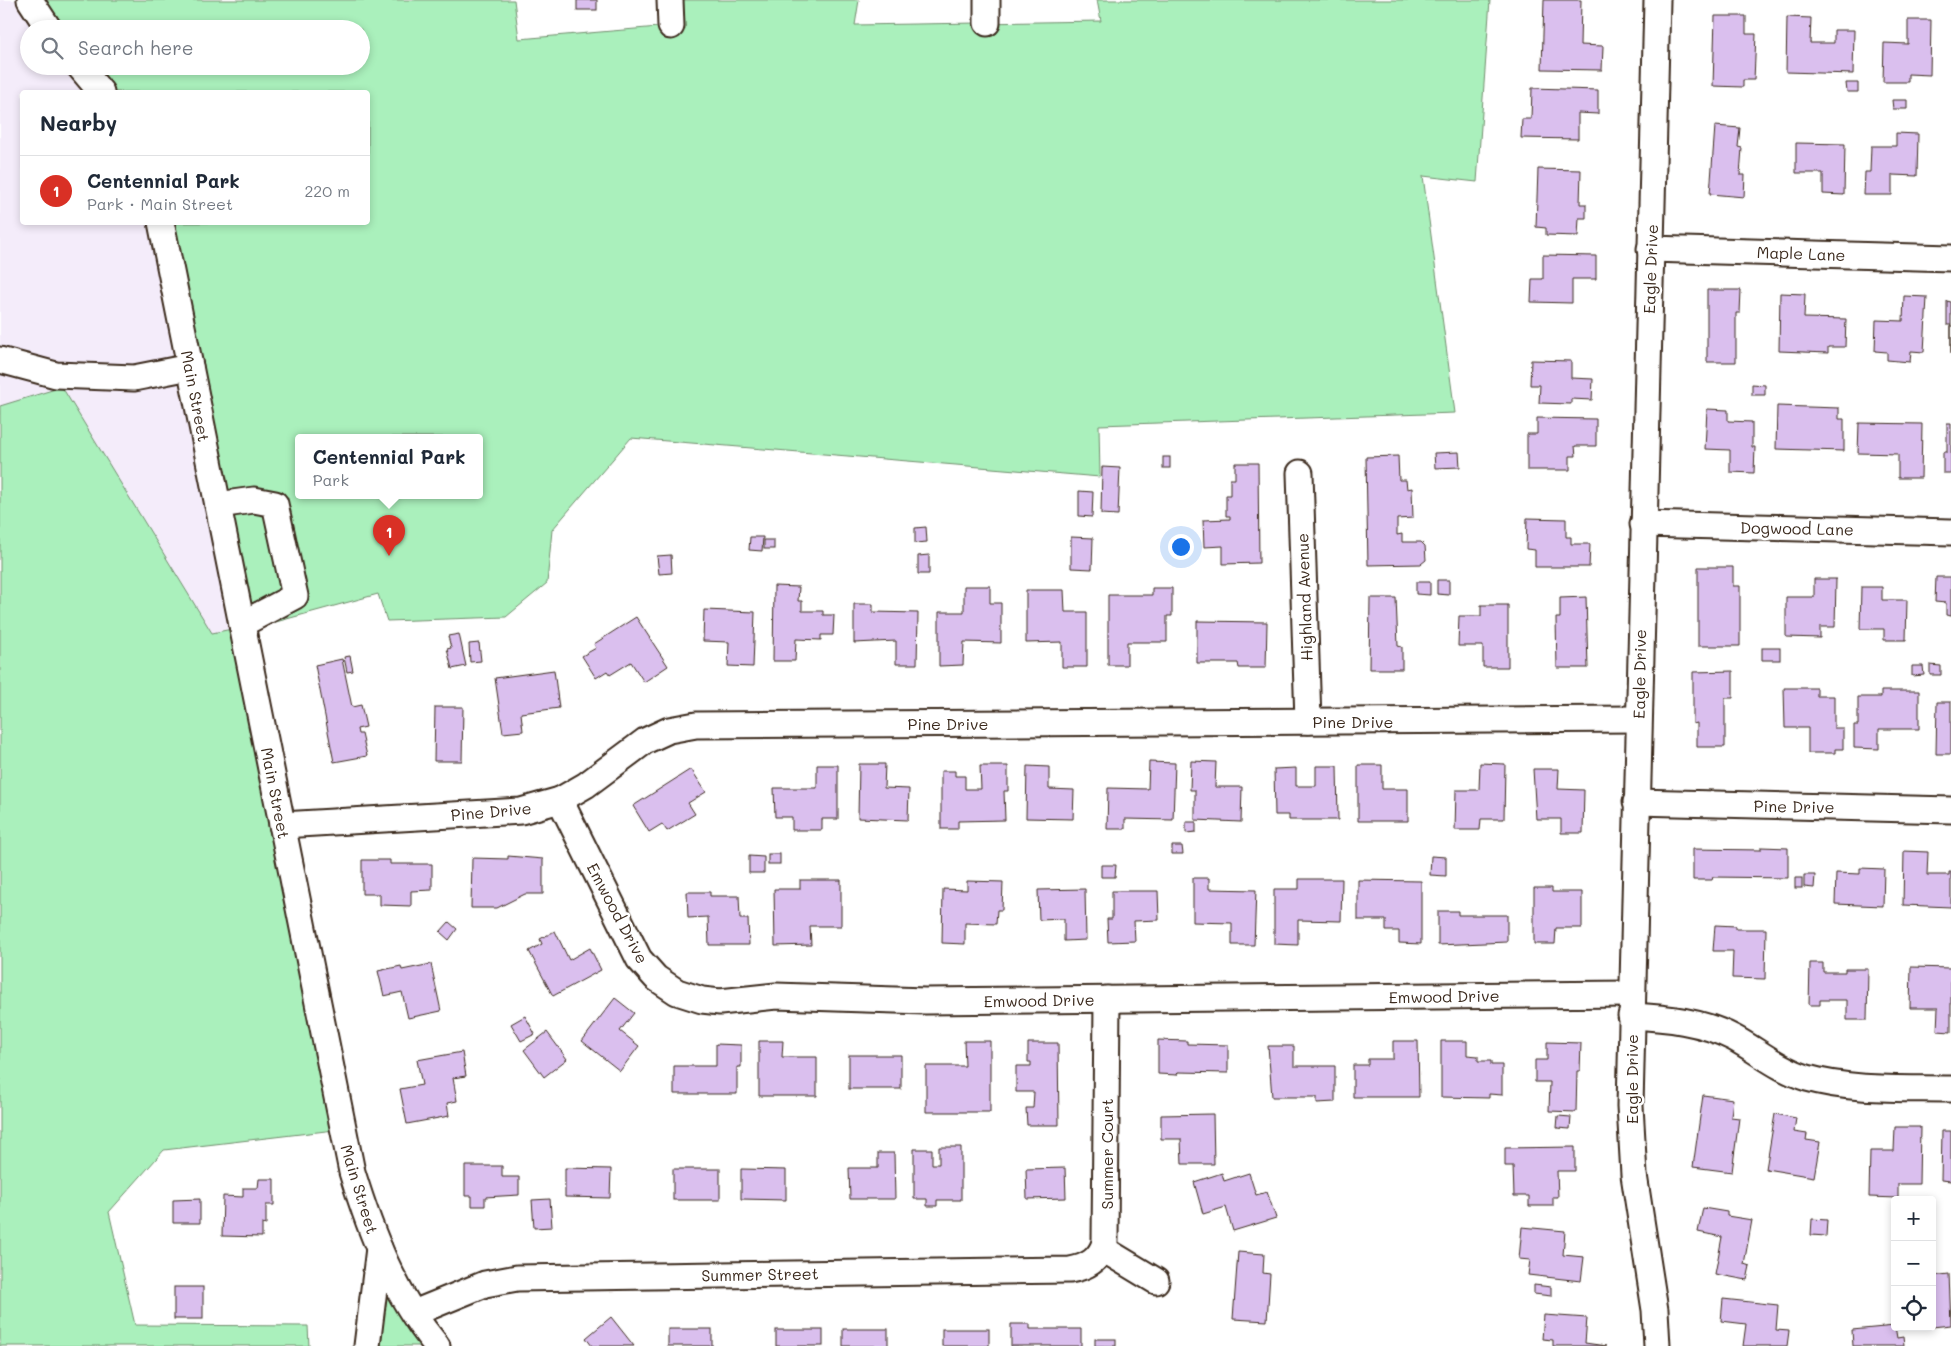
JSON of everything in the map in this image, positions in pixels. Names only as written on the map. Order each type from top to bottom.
[{"type":"street","points":[[30,0],[43,20]]},
{"type":"street","points":[[670,0],[671,26]]},
{"type":"street","name":"Eagle Drive","points":[[1657,0],[1630,1106],[1634,1175],[1643,1244],[1655,1310],[1657,1346]]},
{"type":"street","points":[[86,75],[98,90]]},
{"type":"street","name":"Main Street","points":[[162,225],[352,1172],[370,1228],[379,1248],[414,1313],[438,1346]]},
{"type":"street","name":"Maple Lane","points":[[1650,249],[1951,258]]},
{"type":"street","points":[[0,360],[56,375],[134,378],[190,367]]},
{"type":"street","name":"Highland Avenue","points":[[1300,473],[1308,721]]},
{"type":"street","points":[[218,505],[254,500],[275,504],[295,596],[242,624]]},
{"type":"street","name":"Dogwood Lane","points":[[1643,524],[1951,532]]},
{"type":"street","name":"Pine Drive","points":[[282,825],[521,811],[560,800],[586,785],[645,741],[669,730],[696,725],[1638,719]]},
{"type":"street","name":"Emwood Drive","points":[[560,800],[639,959],[656,978],[677,992],[702,1000],[720,1002],[776,996],[925,1001],[1106,999],[1631,1005],[1706,1026],[1733,1037],[1778,1065],[1806,1078],[1831,1083],[1951,1089]]},
{"type":"street","name":"Pine Drive","points":[[1636,802],[1951,810]]},
{"type":"street","name":"Summer Court","points":[[1103,1248],[1105,1242],[1106,999]]},
{"type":"street","points":[[366,1346],[379,1248]]},
{"type":"street","points":[[1103,1248],[1156,1281]]},
{"type":"street","name":"Summer Street","points":[[414,1313],[484,1284],[517,1278],[1070,1270],[1084,1268],[1096,1260],[1103,1248]]},
{"type":"shaded area","points":[[0,0],[30,0],[43,20],[20,20],[20,75],[87,75],[99,90],[20,90],[20,225],[161,225],[242,627],[212,633],[0,657]]},
{"type":"green space","points":[[30,0],[514,0],[519,39],[670,26],[670,0],[859,0],[855,25],[1101,21],[1097,0],[1490,0],[1477,182],[1423,176],[1455,413],[1099,425],[1100,477],[631,438],[552,530],[547,583],[506,617],[387,621],[378,594],[243,631],[343,1129],[164,1150],[109,1212],[135,1325],[308,1326],[309,1346],[0,1346],[0,406],[62,387],[212,633],[242,627],[161,225],[370,225],[370,90],[99,90],[87,75],[370,75],[370,20],[43,20]]},
{"type":"green space","points":[[379,1248],[437,1346],[367,1346]]},
{"type":"building","points":[[577,0],[597,0],[597,10],[577,10]]},
{"type":"building","points":[[1544,0],[1581,0],[1580,45],[1603,46],[1602,70],[1542,69]]},
{"type":"building","points":[[1715,16],[1746,16],[1746,34],[1756,34],[1754,80],[1743,80],[1743,87],[1713,86]]},
{"type":"building","points":[[1787,17],[1811,18],[1810,43],[1834,43],[1834,30],[1854,30],[1853,74],[1786,72]]},
{"type":"building","points":[[1908,20],[1931,20],[1930,75],[1908,74],[1908,82],[1883,82],[1884,43],[1908,44]]},
{"type":"building","points":[[1846,83],[1858,83],[1858,92],[1847,92]]},
{"type":"building","points":[[1532,88],[1598,90],[1598,114],[1578,113],[1578,139],[1521,138],[1522,119],[1531,119]]},
{"type":"building","points":[[1892,100],[1907,100],[1907,109],[1893,109]]},
{"type":"building","points":[[1715,126],[1740,128],[1738,147],[1742,148],[1740,175],[1745,175],[1744,197],[1710,194]]},
{"type":"building","points":[[1896,133],[1918,134],[1917,176],[1892,175],[1892,195],[1864,195],[1865,172],[1870,172],[1871,146],[1896,146]]},
{"type":"building","points":[[1796,143],[1845,144],[1844,195],[1823,194],[1823,173],[1796,173]]},
{"type":"building","points":[[1538,169],[1581,170],[1580,204],[1586,204],[1586,218],[1579,218],[1578,236],[1546,235],[1546,228],[1536,227]]},
{"type":"building","points":[[1543,255],[1596,256],[1596,279],[1572,279],[1572,303],[1531,302],[1532,279],[1543,279]]},
{"type":"building","points":[[1707,290],[1741,290],[1740,313],[1736,313],[1736,362],[1707,362]]},
{"type":"building","points":[[1780,293],[1805,294],[1804,318],[1846,319],[1845,347],[1828,347],[1828,353],[1779,351]]},
{"type":"building","points":[[1904,296],[1927,297],[1924,352],[1911,351],[1910,362],[1887,360],[1887,352],[1875,351],[1876,320],[1903,321]]},
{"type":"building","points":[[1947,301],[1951,302],[1951,325],[1947,325]]},
{"type":"building","points":[[1531,360],[1571,361],[1571,378],[1593,379],[1592,400],[1571,399],[1571,404],[1539,403],[1540,385],[1530,385]]},
{"type":"building","points":[[1752,384],[1765,385],[1765,395],[1752,395]]},
{"type":"building","points":[[1777,406],[1839,408],[1839,419],[1844,419],[1844,451],[1776,449]]},
{"type":"building","points":[[1707,409],[1728,410],[1728,421],[1752,422],[1752,447],[1755,447],[1754,473],[1730,472],[1730,450],[1705,449]]},
{"type":"building","points":[[1537,418],[1596,419],[1596,446],[1575,446],[1576,456],[1570,456],[1570,470],[1527,470],[1527,434],[1537,434]]},
{"type":"building","points":[[1859,423],[1922,424],[1921,478],[1898,478],[1898,454],[1858,453]]},
{"type":"building","points":[[1947,423],[1951,423],[1951,473],[1943,473],[1943,452],[1947,452]]},
{"type":"building","points":[[1459,452],[1460,467],[1435,468],[1434,453]]},
{"type":"building","points":[[1398,456],[1399,480],[1406,480],[1407,489],[1412,488],[1413,518],[1397,519],[1397,535],[1402,534],[1402,542],[1421,542],[1425,546],[1426,560],[1421,564],[1368,565],[1366,457]]},
{"type":"building","points":[[1163,457],[1170,457],[1170,468],[1163,468]]},
{"type":"building","points":[[1235,463],[1258,463],[1259,563],[1223,564],[1223,546],[1204,547],[1203,520],[1230,519],[1230,516],[1226,516],[1226,495],[1230,495],[1230,479],[1235,479]]},
{"type":"building","points":[[1102,467],[1120,468],[1118,515],[1101,514]]},
{"type":"building","points":[[1079,491],[1093,492],[1092,517],[1079,516]]},
{"type":"building","points":[[1527,518],[1566,519],[1566,537],[1571,537],[1571,544],[1590,544],[1589,567],[1535,567],[1535,550],[1526,549]]},
{"type":"building","points":[[926,527],[927,542],[915,543],[915,528]]},
{"type":"building","points":[[750,537],[763,537],[762,551],[749,550]]},
{"type":"building","points":[[1071,537],[1093,538],[1092,569],[1071,568]]},
{"type":"building","points":[[764,540],[774,540],[774,549],[764,549]]},
{"type":"building","points":[[671,555],[672,573],[659,574],[657,556]]},
{"type":"building","points":[[929,555],[929,574],[918,574],[918,556]]},
{"type":"building","points":[[1698,567],[1733,567],[1733,586],[1740,586],[1740,646],[1698,646]]},
{"type":"building","points":[[1936,577],[1951,577],[1951,616],[1946,615],[1946,603],[1935,602]]},
{"type":"building","points":[[1814,579],[1836,579],[1835,627],[1820,627],[1820,638],[1786,637],[1786,597],[1814,597]]},
{"type":"building","points":[[1437,580],[1449,580],[1449,595],[1437,594]]},
{"type":"building","points":[[1416,582],[1430,582],[1430,595],[1416,594]]},
{"type":"building","points":[[774,586],[799,587],[798,601],[802,601],[802,611],[823,611],[823,615],[834,615],[833,635],[821,635],[821,640],[796,639],[795,661],[773,661]]},
{"type":"building","points":[[964,586],[990,586],[990,603],[1001,603],[1001,643],[964,642],[963,665],[939,666],[939,612],[964,612]]},
{"type":"building","points":[[1861,587],[1882,587],[1882,600],[1907,600],[1906,640],[1884,640],[1884,629],[1860,629]]},
{"type":"building","points":[[1152,588],[1172,588],[1172,616],[1167,616],[1167,642],[1127,642],[1127,665],[1108,665],[1108,595],[1152,595]]},
{"type":"building","points":[[1026,590],[1064,590],[1065,612],[1087,612],[1087,667],[1062,667],[1062,642],[1026,643]]},
{"type":"building","points":[[1586,597],[1588,668],[1557,668],[1556,618],[1560,618],[1560,598]]},
{"type":"building","points":[[1370,598],[1396,598],[1398,646],[1402,647],[1402,669],[1369,669]]},
{"type":"building","points":[[854,604],[873,604],[873,612],[918,613],[917,664],[896,664],[896,641],[854,643]]},
{"type":"building","points":[[1481,605],[1508,605],[1508,667],[1483,667],[1483,646],[1458,646],[1459,616],[1481,616]]},
{"type":"building","points":[[704,610],[755,612],[753,667],[728,666],[729,642],[703,641]]},
{"type":"building","points":[[636,617],[668,666],[644,682],[631,662],[610,675],[607,671],[596,678],[582,656],[596,648],[594,644]]},
{"type":"building","points":[[1197,621],[1267,622],[1266,668],[1239,668],[1238,663],[1197,663]]},
{"type":"building","points":[[459,634],[466,666],[452,669],[447,649],[451,648],[448,636]]},
{"type":"building","points":[[479,643],[481,661],[470,662],[469,644]]},
{"type":"building","points":[[1762,648],[1780,648],[1780,660],[1762,660]]},
{"type":"building","points":[[350,656],[353,671],[347,672],[344,657]]},
{"type":"building","points":[[342,659],[352,707],[361,705],[366,727],[357,729],[358,734],[362,734],[367,756],[334,762],[315,665]]},
{"type":"building","points":[[1930,665],[1941,666],[1941,675],[1930,675]]},
{"type":"building","points":[[1912,666],[1923,666],[1924,675],[1912,676]]},
{"type":"building","points":[[554,670],[559,708],[521,713],[523,731],[503,733],[495,678]]},
{"type":"building","points":[[1733,671],[1733,698],[1725,698],[1725,747],[1697,747],[1697,723],[1693,724],[1693,672]]},
{"type":"building","points":[[1784,688],[1817,688],[1817,696],[1834,696],[1834,728],[1843,728],[1843,749],[1835,749],[1835,753],[1808,753],[1808,728],[1785,728]]},
{"type":"building","points":[[1881,691],[1919,691],[1919,729],[1879,729],[1879,749],[1854,748],[1854,725],[1858,725],[1858,697],[1881,697]]},
{"type":"building","points":[[1937,702],[1951,702],[1951,754],[1936,754]]},
{"type":"building","points":[[435,707],[463,707],[462,761],[434,761]]},
{"type":"building","points":[[1191,761],[1216,762],[1215,787],[1242,787],[1241,822],[1195,820],[1195,790],[1190,790]]},
{"type":"building","points":[[1149,762],[1175,763],[1173,820],[1125,819],[1125,829],[1107,829],[1108,788],[1148,789]]},
{"type":"building","points":[[1480,763],[1505,764],[1504,819],[1481,819],[1480,830],[1455,830],[1456,790],[1479,790]]},
{"type":"building","points":[[859,764],[885,764],[884,788],[909,789],[908,820],[858,818]]},
{"type":"building","points":[[817,765],[838,765],[838,819],[822,819],[822,830],[792,830],[792,817],[775,817],[774,788],[817,788]]},
{"type":"building","points":[[1358,765],[1382,765],[1382,789],[1408,789],[1408,821],[1358,821]]},
{"type":"building","points":[[980,766],[1008,766],[1008,791],[1004,791],[1005,820],[958,821],[958,829],[941,829],[941,771],[955,771],[955,776],[965,776],[965,789],[981,789]]},
{"type":"building","points":[[1027,766],[1049,767],[1049,789],[1074,790],[1073,819],[1026,818]]},
{"type":"building","points":[[1316,766],[1337,766],[1338,820],[1289,820],[1289,815],[1275,815],[1274,769],[1296,768],[1296,786],[1316,786]]},
{"type":"building","points":[[691,769],[706,792],[688,803],[695,814],[667,831],[662,824],[649,832],[633,806]]},
{"type":"building","points":[[1533,769],[1559,769],[1558,789],[1584,790],[1583,833],[1561,833],[1561,819],[1536,819]]},
{"type":"building","points":[[1186,822],[1196,822],[1196,832],[1186,833]]},
{"type":"building","points":[[1172,846],[1182,846],[1183,854],[1172,854]]},
{"type":"building","points":[[1761,847],[1788,848],[1788,878],[1713,877],[1712,880],[1693,880],[1693,849],[1761,850]]},
{"type":"building","points":[[1904,851],[1928,852],[1927,875],[1949,875],[1949,872],[1951,872],[1951,907],[1903,905]]},
{"type":"building","points":[[768,854],[780,854],[780,864],[768,864]]},
{"type":"building","points":[[508,856],[543,859],[543,894],[525,894],[497,908],[471,908],[472,858],[508,859]]},
{"type":"building","points":[[749,856],[764,857],[764,873],[749,873]]},
{"type":"building","points":[[1431,856],[1446,857],[1446,876],[1430,875]]},
{"type":"building","points":[[362,860],[390,860],[390,864],[432,864],[432,890],[411,891],[411,906],[380,905],[380,894],[362,894]]},
{"type":"building","points":[[1101,865],[1116,865],[1115,877],[1101,877]]},
{"type":"building","points":[[1860,868],[1884,869],[1883,906],[1835,904],[1836,873],[1860,874]]},
{"type":"building","points":[[1804,875],[1815,875],[1814,888],[1804,887]]},
{"type":"building","points":[[1193,878],[1209,878],[1209,889],[1256,890],[1254,945],[1232,945],[1232,923],[1193,922]]},
{"type":"building","points":[[1795,878],[1802,878],[1802,888],[1795,888]]},
{"type":"building","points":[[1299,879],[1342,879],[1341,921],[1298,920],[1298,945],[1274,944],[1274,889],[1299,889]]},
{"type":"building","points":[[800,880],[841,880],[841,926],[810,926],[811,945],[775,946],[774,889],[800,889]]},
{"type":"building","points":[[1358,880],[1421,881],[1421,944],[1399,943],[1399,931],[1386,931],[1386,920],[1358,920]]},
{"type":"building","points":[[967,881],[1003,882],[1002,910],[997,910],[996,924],[965,923],[965,944],[942,943],[943,889],[967,890]]},
{"type":"building","points":[[1534,888],[1552,888],[1552,892],[1582,892],[1582,928],[1556,928],[1555,944],[1534,944]]},
{"type":"building","points":[[1085,889],[1086,940],[1064,941],[1064,919],[1039,920],[1038,890]]},
{"type":"building","points":[[1112,891],[1158,891],[1159,920],[1134,921],[1135,941],[1108,942],[1107,919],[1112,919]]},
{"type":"building","points":[[687,892],[710,892],[710,896],[739,896],[740,919],[748,919],[749,945],[709,945],[708,917],[688,918]]},
{"type":"building","points":[[1438,911],[1458,911],[1458,915],[1507,915],[1507,942],[1438,945]]},
{"type":"building","points":[[449,922],[457,929],[449,940],[440,932]]},
{"type":"building","points":[[1715,925],[1736,926],[1736,929],[1766,929],[1765,979],[1732,978],[1733,951],[1713,951]]},
{"type":"building","points":[[555,931],[569,960],[590,948],[601,970],[553,996],[529,951],[542,944],[540,939]]},
{"type":"building","points":[[1810,963],[1823,963],[1823,972],[1845,972],[1845,969],[1868,969],[1867,1020],[1847,1020],[1847,1000],[1820,1000],[1820,1005],[1809,1005]]},
{"type":"building","points":[[431,964],[441,1011],[408,1018],[402,992],[384,996],[378,971],[401,966],[402,970]]},
{"type":"building","points":[[1911,967],[1951,968],[1951,1032],[1937,1031],[1938,1008],[1910,1008]]},
{"type":"building","points":[[615,998],[634,1013],[620,1031],[639,1046],[620,1071],[582,1041]]},
{"type":"building","points":[[525,1016],[535,1034],[521,1041],[511,1024]]},
{"type":"building","points":[[547,1032],[567,1059],[544,1077],[524,1050]]},
{"type":"building","points":[[1158,1040],[1187,1041],[1187,1044],[1228,1045],[1228,1073],[1178,1072],[1177,1075],[1158,1074]]},
{"type":"building","points":[[759,1041],[783,1041],[782,1057],[817,1057],[817,1096],[759,1096]]},
{"type":"building","points":[[964,1041],[990,1041],[990,1112],[926,1112],[926,1066],[965,1066]]},
{"type":"building","points":[[1393,1041],[1418,1041],[1419,1097],[1353,1097],[1353,1065],[1368,1065],[1368,1059],[1393,1059]]},
{"type":"building","points":[[1441,1041],[1467,1041],[1467,1055],[1478,1056],[1478,1061],[1491,1061],[1491,1065],[1502,1065],[1502,1095],[1489,1094],[1489,1098],[1441,1097]]},
{"type":"building","points":[[1547,1042],[1581,1043],[1580,1071],[1577,1071],[1576,1112],[1549,1111],[1550,1082],[1535,1082],[1535,1060],[1547,1060]]},
{"type":"building","points":[[1028,1043],[1058,1043],[1059,1125],[1027,1125],[1026,1108],[1033,1108],[1034,1092],[1016,1092],[1016,1066],[1031,1066],[1031,1062],[1028,1062]]},
{"type":"building","points":[[716,1044],[741,1045],[741,1067],[737,1067],[737,1094],[674,1094],[674,1066],[716,1066]]},
{"type":"building","points":[[1268,1046],[1294,1046],[1294,1066],[1335,1066],[1335,1102],[1317,1103],[1317,1097],[1272,1097]]},
{"type":"building","points":[[462,1052],[466,1076],[453,1078],[457,1101],[447,1103],[449,1116],[407,1124],[400,1089],[422,1085],[417,1060]]},
{"type":"building","points":[[849,1055],[901,1055],[901,1089],[849,1089]]},
{"type":"building","points":[[1703,1095],[1733,1099],[1731,1117],[1739,1118],[1732,1172],[1693,1167]]},
{"type":"building","points":[[1213,1114],[1214,1164],[1182,1164],[1181,1139],[1161,1139],[1161,1115]]},
{"type":"building","points":[[1775,1114],[1796,1118],[1794,1132],[1807,1134],[1806,1140],[1820,1142],[1814,1177],[1766,1169]]},
{"type":"building","points":[[1558,1116],[1571,1117],[1570,1129],[1557,1128]]},
{"type":"building","points":[[1895,1127],[1920,1127],[1919,1184],[1898,1184],[1898,1196],[1891,1196],[1891,1198],[1869,1197],[1870,1151],[1894,1151]]},
{"type":"building","points":[[1942,1131],[1951,1131],[1951,1181],[1941,1180]]},
{"type":"building","points":[[939,1147],[961,1147],[961,1200],[937,1200],[937,1206],[927,1206],[927,1199],[914,1199],[914,1149],[932,1149],[932,1164],[939,1164]]},
{"type":"building","points":[[1575,1147],[1575,1171],[1557,1171],[1558,1197],[1553,1197],[1553,1206],[1529,1206],[1529,1196],[1514,1196],[1513,1166],[1505,1166],[1505,1148]]},
{"type":"building","points":[[878,1153],[894,1153],[895,1199],[850,1199],[849,1168],[878,1168]]},
{"type":"building","points":[[465,1166],[502,1166],[502,1177],[519,1177],[519,1195],[485,1197],[485,1206],[472,1206],[472,1196],[465,1196]]},
{"type":"building","points":[[565,1168],[611,1169],[610,1198],[565,1197]]},
{"type":"building","points":[[1065,1168],[1066,1198],[1027,1199],[1026,1169]]},
{"type":"building","points":[[673,1169],[720,1169],[720,1200],[673,1200]]},
{"type":"building","points":[[741,1169],[786,1170],[786,1200],[741,1199]]},
{"type":"building","points":[[1222,1173],[1224,1181],[1249,1173],[1256,1195],[1267,1192],[1276,1218],[1233,1231],[1226,1207],[1203,1214],[1194,1182]]},
{"type":"building","points":[[259,1179],[274,1179],[274,1205],[266,1205],[266,1225],[262,1224],[262,1237],[222,1236],[223,1196],[243,1197],[243,1188],[258,1188]]},
{"type":"building","points":[[200,1199],[200,1223],[173,1223],[173,1200]]},
{"type":"building","points":[[550,1199],[552,1227],[534,1228],[532,1200]]},
{"type":"building","points":[[1703,1208],[1727,1212],[1727,1216],[1752,1220],[1744,1264],[1750,1266],[1747,1280],[1715,1274],[1722,1237],[1698,1232]]},
{"type":"building","points":[[1812,1219],[1827,1220],[1826,1236],[1811,1235]]},
{"type":"building","points":[[1522,1227],[1565,1231],[1563,1255],[1584,1257],[1581,1281],[1528,1275],[1530,1260],[1519,1259]]},
{"type":"building","points":[[1238,1252],[1264,1254],[1263,1273],[1270,1274],[1267,1321],[1233,1319]]},
{"type":"building","points":[[1949,1274],[1951,1325],[1936,1327],[1936,1276]]},
{"type":"building","points":[[1534,1285],[1551,1287],[1551,1296],[1534,1294]]},
{"type":"building","points":[[174,1287],[203,1287],[203,1319],[174,1319]]},
{"type":"building","points":[[1723,1299],[1778,1305],[1776,1330],[1789,1331],[1787,1346],[1743,1346],[1746,1324],[1721,1321]]},
{"type":"building","points":[[1544,1315],[1587,1318],[1585,1343],[1606,1346],[1553,1346],[1553,1340],[1542,1339]]},
{"type":"building","points":[[611,1317],[634,1346],[592,1346],[586,1338]]},
{"type":"building","points":[[1011,1324],[1030,1324],[1030,1329],[1081,1329],[1081,1346],[1011,1346]]},
{"type":"building","points":[[1891,1326],[1891,1331],[1896,1331],[1897,1338],[1903,1337],[1904,1346],[1853,1346],[1852,1330]]},
{"type":"building","points":[[668,1329],[712,1329],[712,1346],[668,1346]]},
{"type":"building","points":[[843,1329],[888,1329],[888,1346],[843,1346]]},
{"type":"building","points":[[942,1329],[989,1329],[989,1346],[942,1346]]},
{"type":"building","points":[[776,1330],[823,1330],[823,1346],[776,1346]]},
{"type":"building","points":[[1095,1339],[1116,1339],[1116,1346],[1095,1346]]},
{"type":"place","name":"Centennial Park","points":[[389,556]]}]
